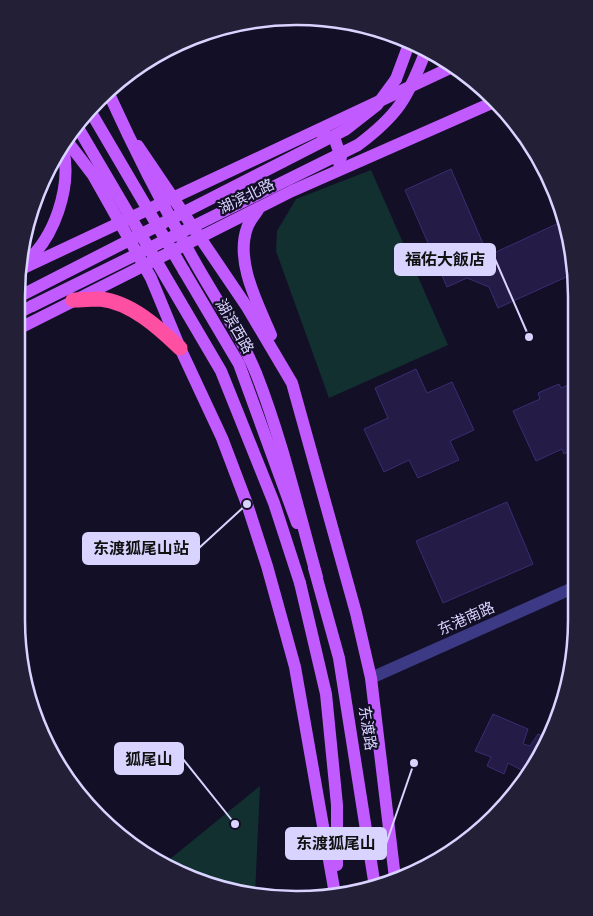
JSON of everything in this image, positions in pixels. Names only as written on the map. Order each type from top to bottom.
[{"type":"highway","points":[[72,300],[102,299],[116,303],[156,325],[180,348]]},
{"type":"main road","points":[[25,293],[345,130],[377,105],[396,79],[407,49]]},
{"type":"main road","points":[[25,310],[358,145],[378,130],[397,110],[411,90],[424,57]]},
{"type":"main road","name":"湖滨北路","points":[[27,264],[446,70]]},
{"type":"main road","points":[[111,98],[139,158],[192,257],[228,317],[256,372],[274,425],[317,577]]},
{"type":"main road","points":[[107,103],[247,307],[292,383]]},
{"type":"main road","name":"湖滨北路","points":[[25,324],[260,207],[488,105]]},
{"type":"main road","name":"湖滨西路","points":[[93,116],[239,364],[317,577]]},
{"type":"main road","points":[[313,131],[335,140],[340,148],[341,157],[337,167],[326,177]]},
{"type":"main road","points":[[80,132],[221,371],[274,504],[300,583],[326,694],[337,805],[336,888]]},
{"type":"main road","points":[[71,146],[92,175],[144,265],[222,438],[267,566],[295,668],[335,888]]},
{"type":"main road","points":[[27,261],[40,244],[59,208],[65,183],[65,155]]},
{"type":"main road","points":[[260,207],[247,228],[244,255],[254,294],[292,383],[356,613],[371,678],[394,872]]},
{"type":"main road","name":"东渡路","points":[[317,577],[339,658],[354,743],[374,880]]},
{"type":"main road","points":[[354,743],[382,878]]},
{"type":"street","name":"东港南路","points":[[371,678],[568,590]]},
{"type":"green space","points":[[371,170],[448,345],[329,398],[276,251],[277,231],[296,199]]},
{"type":"green space","points":[[260,786],[255,888],[209,877],[169,859]]},
{"type":"building","points":[[451,169],[484,246],[496,252],[558,223],[566,261],[567,277],[498,308],[489,287],[467,278],[447,287],[405,190]]},
{"type":"building","points":[[416,369],[427,393],[452,382],[474,430],[450,441],[459,460],[418,478],[409,460],[384,472],[364,429],[388,418],[375,388]]},
{"type":"building","points":[[559,384],[561,388],[568,385],[568,452],[564,454],[562,449],[536,461],[513,411],[540,399],[538,393]]},
{"type":"building","points":[[507,502],[533,564],[443,603],[416,541]]},
{"type":"building","points":[[493,714],[528,729],[523,744],[530,746],[538,734],[542,736],[522,770],[508,763],[504,774],[487,766],[491,757],[475,751]]},
{"type":"place","name":"福佑大飯店","points":[[529,337]]},
{"type":"place","name":"东渡狐尾山站","points":[[247,504]]},
{"type":"place","name":"东渡狐尾山","points":[[414,763]]},
{"type":"place","name":"狐尾山","points":[[235,824]]}]
